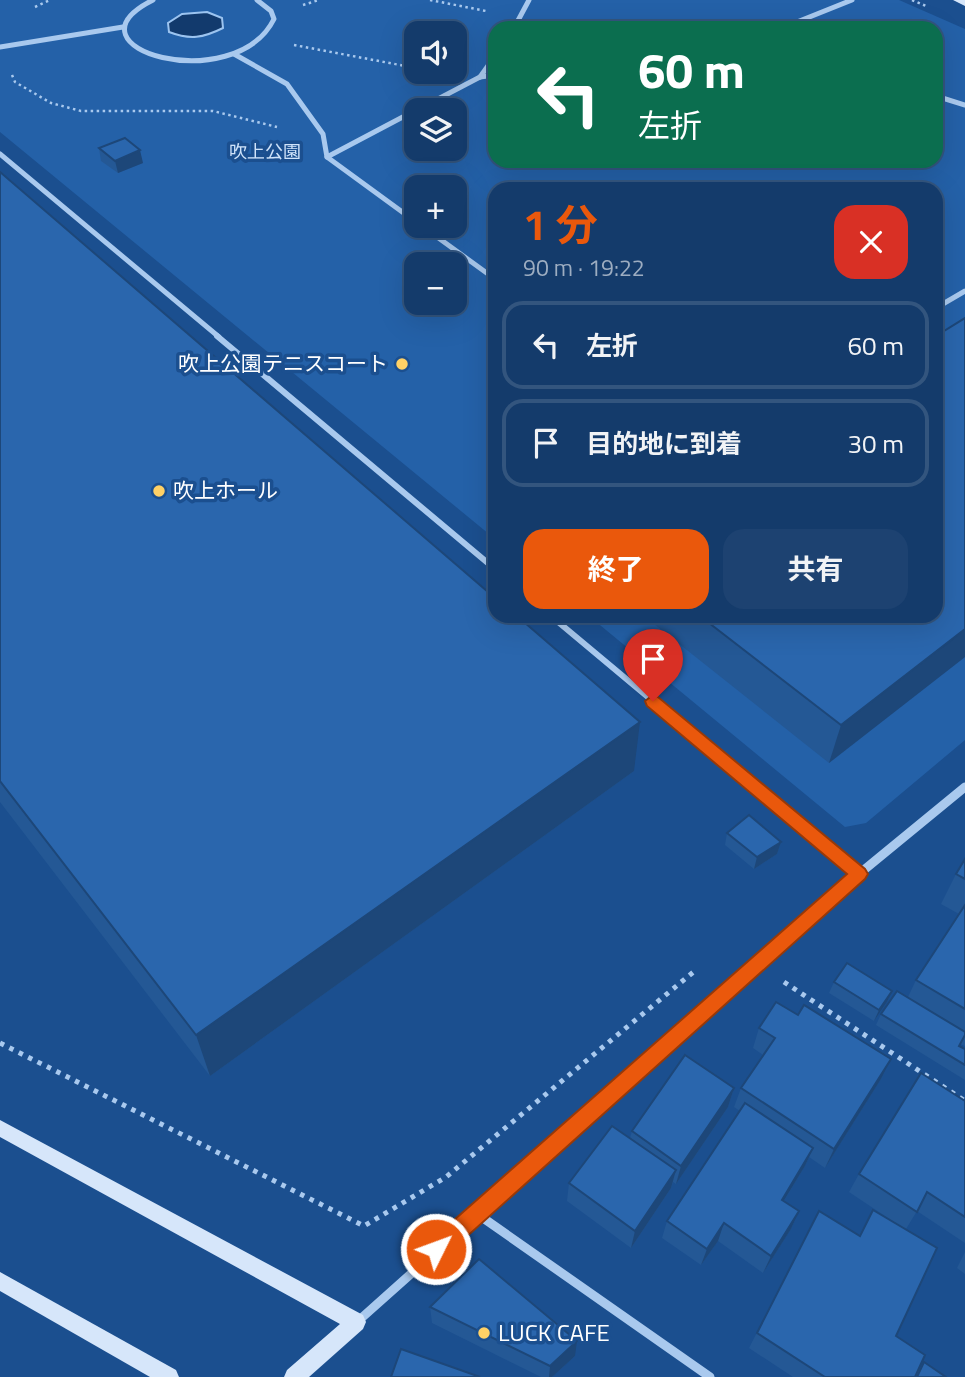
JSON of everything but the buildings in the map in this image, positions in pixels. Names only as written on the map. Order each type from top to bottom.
[{"type":"street","points":[[150,0],[127,18],[123,27],[125,39],[137,50],[156,57],[208,59],[234,54],[266,37],[274,19],[271,11],[257,0]]},
{"type":"street","points":[[517,21],[529,0]]},
{"type":"street","points":[[800,21],[852,0]]},
{"type":"street","points":[[957,0],[965,4]]},
{"type":"street","points":[[1,47],[123,27]]},
{"type":"street","points":[[234,54],[287,84],[323,134],[327,157],[404,213]]},
{"type":"street","points":[[480,77],[488,66]]},
{"type":"street","points":[[440,98],[480,77],[488,76]]},
{"type":"street","points":[[943,98],[965,105]]},
{"type":"street","points":[[327,157],[404,117]]},
{"type":"street","points":[[0,154],[488,563]]},
{"type":"street","points":[[439,238],[488,274]]},
{"type":"street","points":[[943,304],[965,291]]},
{"type":"street","points":[[559,623],[859,874]]},
{"type":"street","points":[[295,1377],[476,1213],[758,967],[859,874],[965,787]]},
{"type":"street","points":[[0,1128],[356,1322]]},
{"type":"street","points":[[476,1213],[710,1377]]},
{"type":"street","points":[[0,1281],[169,1377]]},
{"type":"path","points":[[430,0],[480,12],[522,11]]},
{"type":"path","points":[[266,37],[404,66]]},
{"type":"path","points":[[1,47],[15,82],[51,103],[81,111],[213,111],[278,127],[318,127]]},
{"type":"path","points":[[0,1043],[364,1226],[446,1177],[701,966]]},
{"type":"path","points":[[758,967],[965,1101]]},
{"type":"green space","name":"吹上公園","points":[[0,0],[899,0],[965,29],[965,740],[866,823],[845,827],[597,623],[943,623],[943,182],[488,182],[488,533],[0,132]]},
{"type":"shaded area","points":[[207,12],[222,18],[223,28],[196,37],[169,32],[168,23],[182,14]]},
{"type":"place","name":"吹上公園テニスコート","points":[[402,364]]},
{"type":"place","name":"吹上ホール","points":[[159,491]]},
{"type":"place","name":"LUCK CAFE","points":[[484,1333]]},
{"type":"route","points":[[436,1249],[758,967],[859,874],[653,701]]}]
